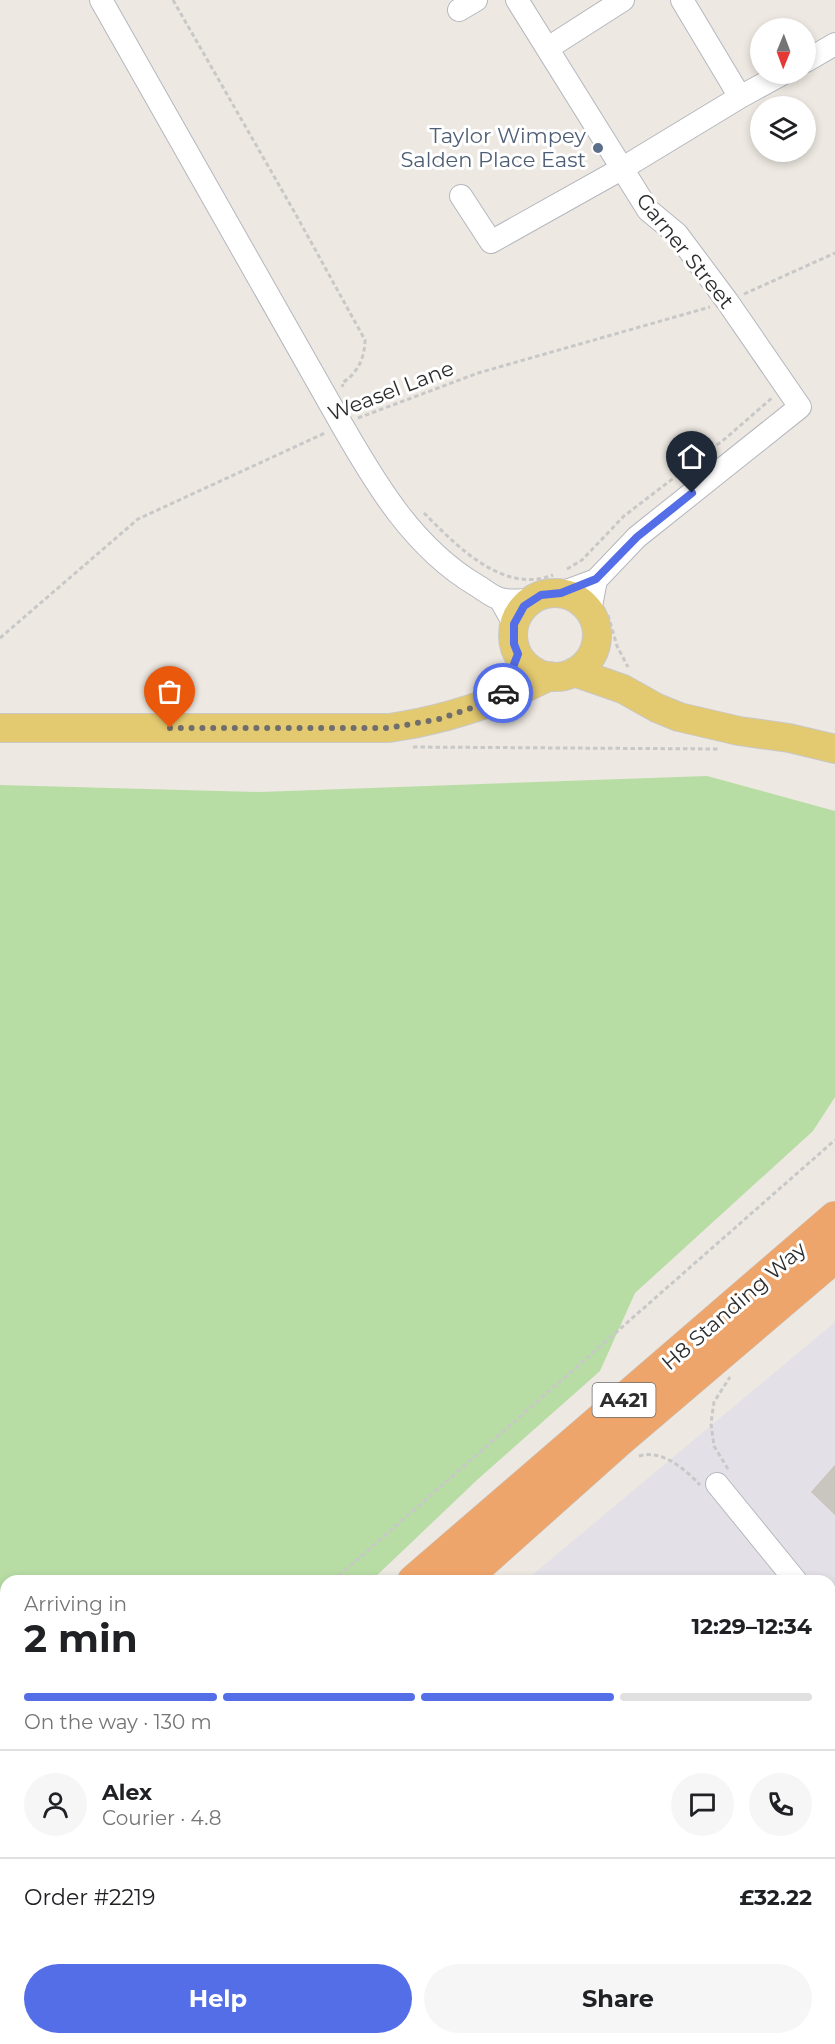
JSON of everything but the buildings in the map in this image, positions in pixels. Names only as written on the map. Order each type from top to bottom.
[{"type":"highway","name":"H8 Standing Way","points":[[421,1575],[835,1218]]},
{"type":"highway","name":"H8 Standing Way","points":[[467,1575],[619,1440],[835,1256]]},
{"type":"main road","points":[[0,728],[389,728],[439,719],[501,698],[562,674],[586,663],[597,641],[596,625],[599,609],[580,601],[562,579],[551,593],[532,600],[521,610],[514,624],[514,644],[518,654],[531,669],[562,674],[629,681]]},
{"type":"main road","points":[[597,641],[629,681],[657,708],[680,717],[739,731],[789,738],[835,749]]},
{"type":"main road","points":[[501,698],[518,654]]},
{"type":"street","points":[[101,0],[354,420],[373,478],[396,511],[431,551],[461,576],[500,599],[532,600]]},
{"type":"street","name":"Garner Street","points":[[517,0],[648,210],[677,234],[800,407],[637,537],[602,574]]},
{"type":"street","points":[[548,48],[623,0]]},
{"type":"street","points":[[682,0],[740,97]]},
{"type":"street","points":[[816,55],[835,44]]},
{"type":"street","points":[[461,196],[491,242],[764,84]]},
{"type":"street","points":[[562,579],[602,574],[599,609]]},
{"type":"street","points":[[500,599],[514,624]]},
{"type":"street","points":[[709,1486],[791,1575]]},
{"type":"path","points":[[173,0],[290,203],[365,340],[362,361],[355,372],[342,383],[346,392]]},
{"type":"path","name":"Weasel Lane","points":[[0,638],[138,519],[354,420],[478,373],[727,302],[835,253]]},
{"type":"path","points":[[419,507],[458,545],[499,573],[530,580],[562,579],[624,516],[726,438],[786,386]]},
{"type":"path","points":[[590,552],[602,574]]},
{"type":"path","points":[[599,609],[609,624],[627,667],[629,681]]},
{"type":"path","points":[[404,747],[724,750]]},
{"type":"path","points":[[340,1575],[835,1140]]},
{"type":"path","points":[[636,1457],[644,1455],[664,1458],[709,1486],[728,1469],[714,1446],[711,1423],[714,1402],[733,1374]]},
{"type":"shaded area","points":[[835,1322],[835,1575],[532,1575]]},
{"type":"green space","points":[[707,776],[835,811],[835,1097],[813,1131],[635,1293],[600,1371],[477,1480],[377,1575],[0,1575],[0,785],[260,792]]},
{"type":"way so far","points":[[170,728],[389,728],[427,722],[472,709],[501,698],[503,693]]},
{"type":"place","name":"Taylor Wimpey Salden Place East","points":[[598,148]]},
{"type":"route","points":[[503,693],[518,654],[514,644],[514,624],[524,606],[541,595],[561,593],[596,579],[637,537],[692,493]]}]
